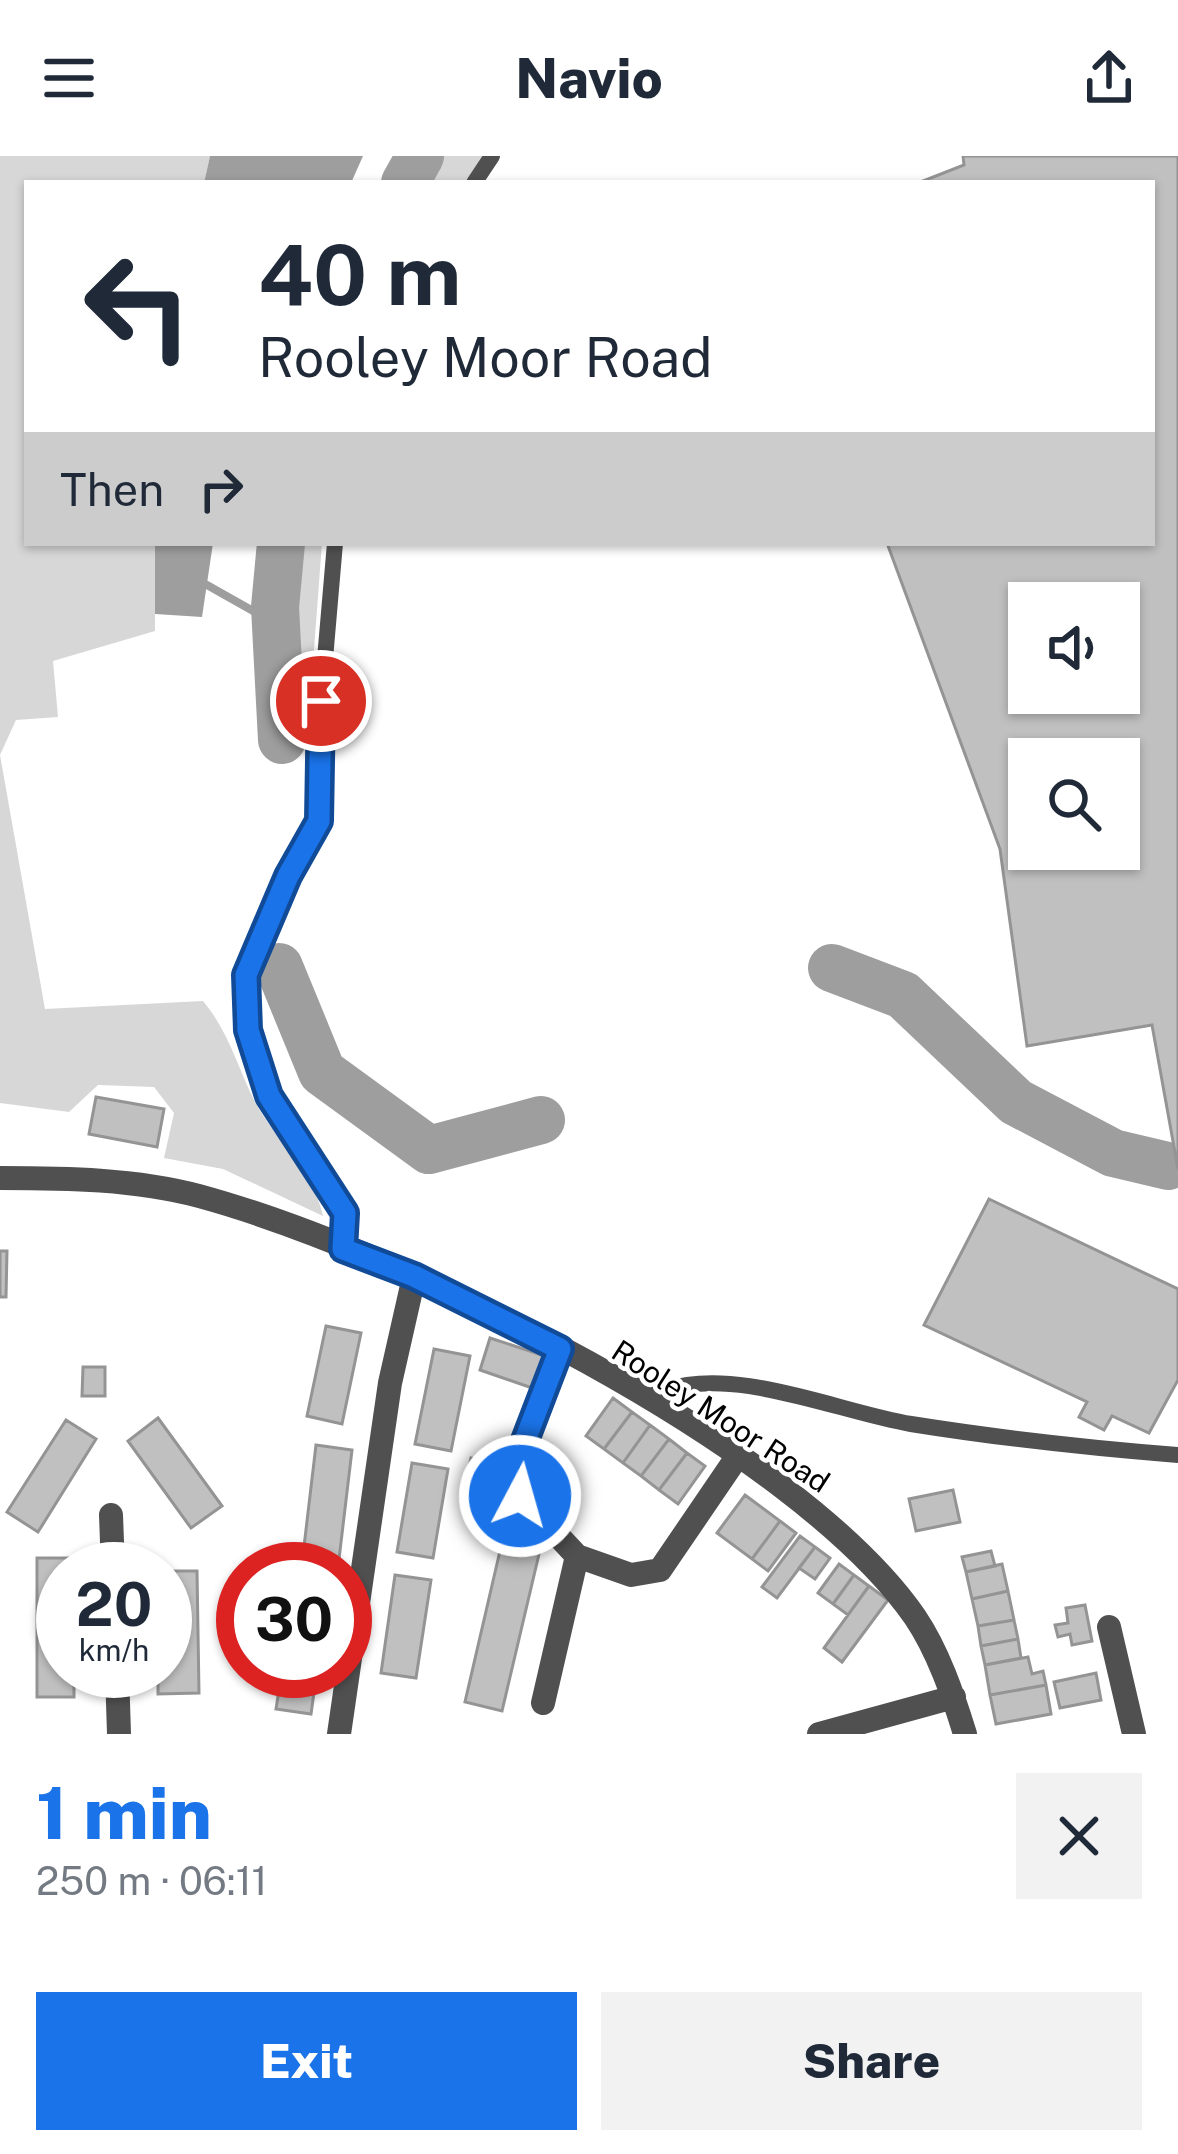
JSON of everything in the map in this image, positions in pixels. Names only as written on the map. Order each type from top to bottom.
[{"type":"street","name":"Rooley Moor Road","points":[[0,1178],[80,1178],[196,1195],[414,1276],[560,1349],[658,1405],[821,1518],[876,1569],[917,1619],[954,1697],[965,1734]]},
{"type":"street","points":[[339,1734],[390,1383],[414,1276]]},
{"type":"street","points":[[560,1349],[519,1456],[520,1496],[577,1556],[632,1575],[660,1570],[737,1457]]},
{"type":"street","points":[[111,1515],[112,1542]]},
{"type":"street","points":[[543,1703],[577,1556]]},
{"type":"street","points":[[1109,1627],[1126,1732]]},
{"type":"street","points":[[819,1734],[954,1697]]},
{"type":"street","points":[[118,1698],[119,1734]]},
{"type":"lane","points":[[335,546],[318,740],[319,821],[288,876],[246,975],[248,1030],[269,1096],[345,1213],[343,1249]]},
{"type":"lane","points":[[658,1405],[666,1390],[689,1382],[742,1386],[908,1423],[1178,1455]]},
{"type":"shaded area","points":[[0,156],[210,156],[205,180],[24,180],[24,546],[155,546],[155,631],[53,661],[58,717],[16,720],[0,755]]},
{"type":"shaded area","points":[[210,156],[363,156],[352,180],[205,180]]},
{"type":"shaded area","points":[[435,156],[483,156],[466,180],[422,180]]},
{"type":"shaded area","points":[[155,546],[213,546],[202,617],[155,614]]},
{"type":"shaded area","points":[[298,546],[322,546],[307,742],[288,741],[288,611]]},
{"type":"shaded area","points":[[0,755],[45,1009],[203,1001],[226,1037],[255,1102],[312,1186],[323,1216],[223,1169],[164,1158],[174,1113],[154,1087],[98,1085],[69,1112],[0,1103]]},
{"type":"building","points":[[963,156],[1178,156],[1178,1169],[1152,1025],[1027,1046],[1000,849],[888,546],[1155,546],[1155,180],[926,180],[964,165]]},
{"type":"building","points":[[96,1097],[164,1109],[157,1147],[89,1134]]},
{"type":"building","points":[[989,1199],[1178,1289],[1178,1380],[1149,1433],[1112,1416],[1104,1430],[1079,1417],[1087,1402],[924,1325]]},
{"type":"building","points":[[0,1251],[7,1251],[6,1297],[0,1297]]},
{"type":"building","points":[[326,1326],[361,1333],[342,1424],[307,1416]]},
{"type":"building","points":[[490,1338],[545,1356],[535,1389],[480,1370]]},
{"type":"building","points":[[434,1349],[470,1356],[451,1451],[415,1444]]},
{"type":"building","points":[[83,1367],[105,1367],[105,1396],[82,1396]]},
{"type":"building","points":[[613,1398],[632,1412],[604,1449],[586,1436]]},
{"type":"building","points":[[632,1412],[650,1425],[623,1463],[604,1449]]},
{"type":"building","points":[[158,1418],[222,1506],[191,1528],[128,1441]]},
{"type":"building","points":[[66,1420],[96,1439],[38,1532],[7,1512]]},
{"type":"building","points":[[650,1425],[669,1439],[641,1476],[623,1463]]},
{"type":"building","points":[[669,1439],[687,1453],[659,1490],[641,1476]]},
{"type":"building","points":[[316,1445],[352,1450],[341,1542],[305,1542]]},
{"type":"building","points":[[687,1453],[705,1466],[678,1504],[659,1490]]},
{"type":"building","points":[[471,1458],[510,1467],[503,1496],[464,1486]]},
{"type":"building","points":[[412,1463],[448,1469],[433,1558],[397,1552]]},
{"type":"building","points":[[953,1490],[960,1522],[916,1531],[909,1499]]},
{"type":"building","points":[[745,1495],[780,1521],[752,1559],[717,1533]]},
{"type":"building","points":[[780,1521],[796,1533],[768,1571],[752,1559]]},
{"type":"building","points":[[506,1525],[544,1533],[502,1711],[465,1702]]},
{"type":"building","points":[[800,1536],[815,1547],[777,1598],[762,1587]]},
{"type":"building","points":[[815,1547],[830,1558],[815,1579],[799,1568]]},
{"type":"building","points":[[991,1551],[995,1566],[966,1572],[962,1557]]},
{"type":"building","points":[[839,1564],[854,1575],[833,1604],[818,1593]]},
{"type":"building","points":[[1002,1564],[1008,1591],[972,1599],[966,1572]]},
{"type":"building","points":[[192,1571],[197,1571],[199,1693],[192,1693]]},
{"type":"building","points":[[395,1575],[431,1580],[416,1678],[381,1673]]},
{"type":"building","points":[[854,1575],[869,1586],[848,1615],[833,1604]]},
{"type":"building","points":[[869,1586],[888,1600],[842,1662],[824,1648]]},
{"type":"building","points":[[1008,1591],[1014,1620],[978,1626],[972,1599]]},
{"type":"building","points":[[1085,1605],[1092,1641],[1072,1645],[1070,1634],[1058,1637],[1055,1625],[1068,1623],[1066,1608]]},
{"type":"building","points":[[1014,1620],[1018,1639],[981,1646],[978,1626]]},
{"type":"building","points":[[1018,1639],[1021,1658],[985,1665],[981,1646]]},
{"type":"building","points":[[1028,1657],[1032,1674],[1043,1671],[1046,1685],[990,1695],[985,1665]]},
{"type":"building","points":[[1096,1673],[1101,1700],[1060,1708],[1054,1682]]},
{"type":"building","points":[[1046,1685],[1051,1714],[996,1724],[990,1695]]},
{"type":"building","points":[[278,1698],[313,1698],[311,1714],[276,1709]]},
{"type":"waterway","points":[[407,180],[420,156]]},
{"type":"waterway","points":[[281,546],[275,607],[282,740]]},
{"type":"waterway","points":[[207,585],[276,624]]},
{"type":"waterway","points":[[279,967],[322,1072],[429,1150],[541,1120]]},
{"type":"waterway","points":[[832,968],[903,995],[1016,1102],[1113,1153],[1168,1166]]},
{"type":"route","points":[[321,701],[319,821],[288,876],[246,975],[248,1030],[269,1096],[345,1213],[343,1249],[414,1276],[560,1349],[519,1456],[520,1496]]}]
